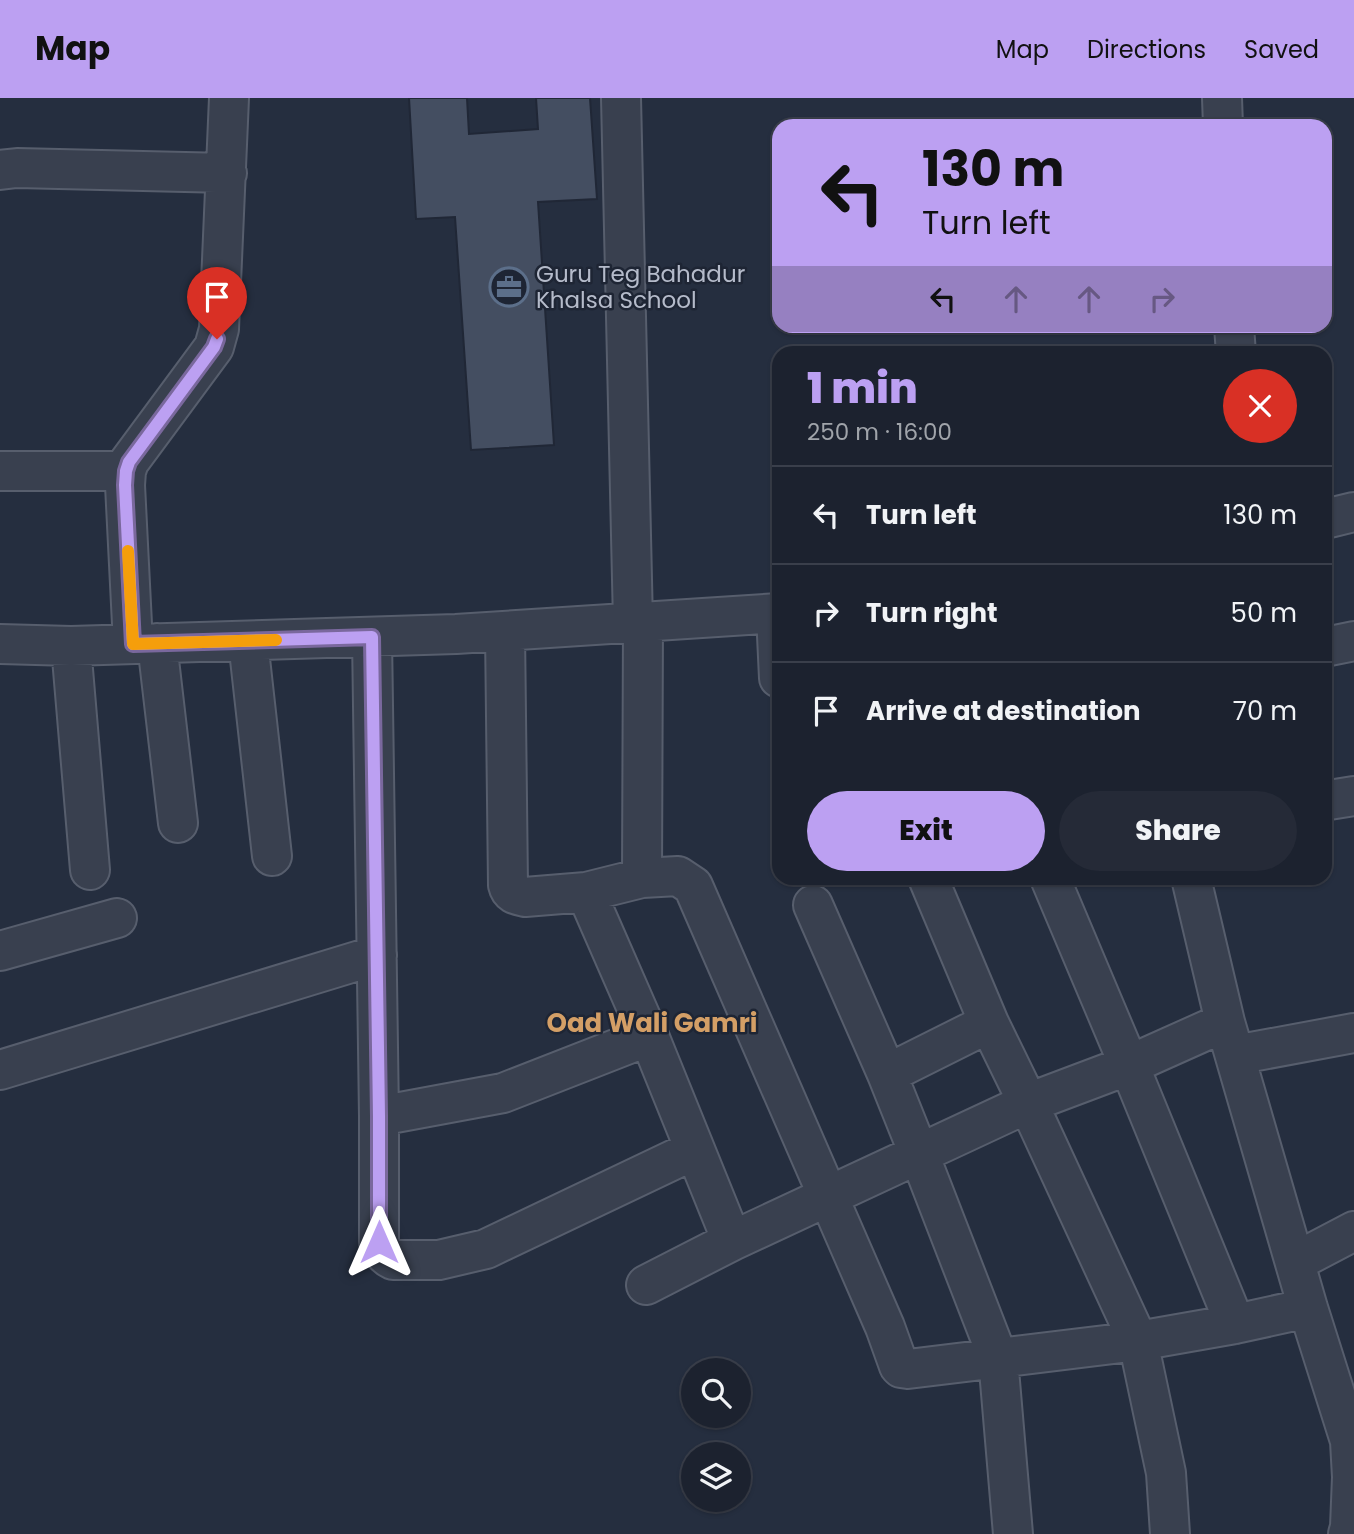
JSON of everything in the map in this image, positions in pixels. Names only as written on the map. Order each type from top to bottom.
[{"type":"street","points":[[178,823],[145,644],[125,485],[129,462],[214,347],[217,339],[229,98]]},
{"type":"street","points":[[621,98],[638,622],[642,878]]},
{"type":"street","points":[[1222,98],[1223,119]]},
{"type":"street","points":[[0,170],[17,168],[227,173]]},
{"type":"street","points":[[0,471],[126,471]]},
{"type":"street","points":[[1332,517],[1354,512]]},
{"type":"street","points":[[0,644],[71,646],[372,637],[772,613]]},
{"type":"street","points":[[505,631],[509,891],[525,897],[586,892],[642,878],[678,876],[693,886],[901,1368],[908,1370],[1138,1341],[1308,1308]]},
{"type":"street","points":[[372,637],[379,1242],[383,1252],[393,1260],[439,1260],[486,1249],[694,1150]]},
{"type":"street","points":[[248,640],[272,856]]},
{"type":"street","points":[[1332,645],[1354,640]]},
{"type":"street","points":[[71,646],[90,870]]},
{"type":"street","points":[[1332,800],[1354,796]]},
{"type":"street","points":[[931,885],[989,1023],[1138,1341],[1166,1473],[1170,1534]]},
{"type":"street","points":[[1052,885],[1235,1324]]},
{"type":"street","points":[[1193,885],[1230,1039],[1308,1308],[1352,1440],[1348,1534]]},
{"type":"street","points":[[586,892],[649,1036],[732,1241]]},
{"type":"street","points":[[813,905],[887,1074],[998,1357],[1013,1534]]},
{"type":"street","points":[[0,951],[117,918]]},
{"type":"street","points":[[0,1070],[377,955]]},
{"type":"street","points":[[887,1074],[989,1023]]},
{"type":"street","points":[[646,1285],[732,1241],[1028,1103],[1129,1065],[1230,1039],[1354,1033]]},
{"type":"street","points":[[379,1116],[503,1093],[649,1036]]},
{"type":"street","points":[[1295,1262],[1354,1231]]},
{"type":"building","points":[[409,98],[467,98],[469,134],[538,129],[536,98],[590,98],[597,199],[538,202],[554,445],[471,450],[455,217],[416,219]]},
{"type":"slow traffic","points":[[128,551],[133,644],[276,640]]},
{"type":"place","name":"Guru Teg Bahadur Khalsa School","points":[[509,287]]},
{"type":"district","name":"Oad Wali Gamri","points":[[652,1023]]},
{"type":"route","points":[[217,339],[214,347],[129,462],[126,471],[133,644],[372,637],[379,1242]]}]
